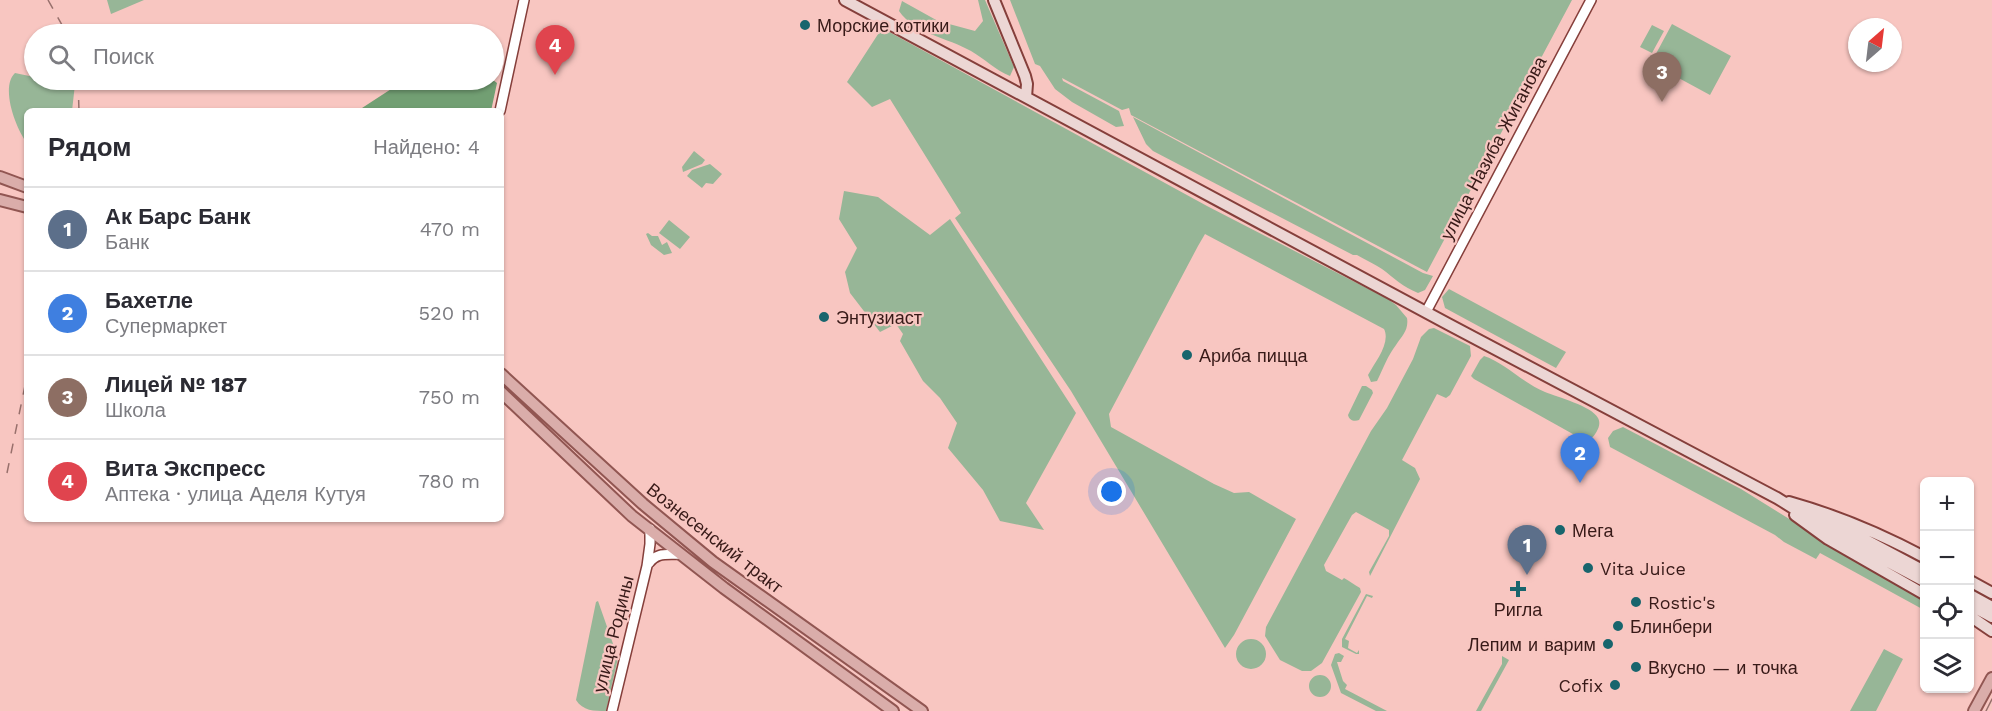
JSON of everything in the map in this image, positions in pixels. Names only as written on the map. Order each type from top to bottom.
[{"type":"main road","points":[[845,0],[1777,498],[1830,531],[1920,579]]},
{"type":"main road","points":[[994,0],[1025,76],[1026,97]]},
{"type":"main road","points":[[0,177],[24,186]]},
{"type":"main road","points":[[0,200],[24,206]]},
{"type":"main road","name":"Вознесенский тракт","points":[[504,377],[643,504],[713,562],[922,711]]},
{"type":"main road","name":"Вознесенский тракт","points":[[504,395],[624,508],[680,554],[893,711]]},
{"type":"main road","points":[[1777,498],[1876,531],[1920,555]]},
{"type":"main road","points":[[1777,498],[1832,522],[1920,569]]},
{"type":"main road","points":[[1777,498],[1800,520],[1828,539],[1920,592]]},
{"type":"main road","points":[[1974,583],[1990,591]]},
{"type":"main road","points":[[1974,597],[1992,607]]},
{"type":"main road","points":[[1974,607],[1992,617]]},
{"type":"main road","points":[[1974,618],[1992,631]]},
{"type":"main road","points":[[1974,711],[1992,678]]},
{"type":"street","points":[[501,108],[524,0]]},
{"type":"street","name":"улица Назиба Жиганова","points":[[1426,312],[1591,0]]},
{"type":"street","name":"улица Родины","points":[[612,711],[647,566],[650,529]]},
{"type":"street","name":"улица Родины","points":[[647,566],[653,558],[660,554],[680,554]]},
{"type":"green space","points":[[107,0],[144,0],[111,14]]},
{"type":"green space","points":[[978,0],[985,0],[1014,67],[1010,76],[962,46],[913,25],[899,11],[902,1],[938,21],[975,31],[983,21]]},
{"type":"green space","points":[[1010,0],[1572,0],[1427,272],[1131,115],[1129,108],[1122,110],[1062,78],[1063,81],[1119,111],[1124,126],[1116,127],[1072,102],[1055,89],[1040,66],[1035,64]]},
{"type":"green space","points":[[1672,24],[1731,56],[1710,95],[1651,63]]},
{"type":"green space","points":[[1652,25],[1664,31],[1652,53],[1640,47]]},
{"type":"green space","points":[[882,28],[1207,206],[1388,299],[1407,318],[1404,333],[1390,353],[1377,381],[1371,382],[1368,375],[1384,346],[1386,334],[1384,329],[1205,234],[1198,246],[1109,414],[1111,427],[1214,484],[1234,493],[1249,492],[1296,519],[1225,648],[1071,391],[955,218],[961,213],[890,99],[872,107],[847,82]]},
{"type":"green space","points":[[15,73],[24,75],[24,90],[74,90],[72,108],[24,108],[24,138],[11,108],[9,88]]},
{"type":"green space","points":[[390,90],[496,90],[492,108],[362,108]]},
{"type":"green space","points":[[1133,117],[1423,273],[1433,276],[1425,290],[1418,293],[1413,291],[1379,267],[1357,255],[1353,255],[1153,151],[1146,144]]},
{"type":"green space","points":[[694,151],[705,160],[702,164],[683,172],[682,167]]},
{"type":"green space","points":[[710,164],[722,174],[713,184],[706,183],[702,188],[687,176],[692,170]]},
{"type":"green space","points":[[844,191],[878,197],[930,235],[950,219],[1076,413],[1026,503],[1044,530],[1000,521],[983,490],[948,448],[957,423],[940,398],[923,381],[900,341],[903,334],[896,324],[880,332],[850,293],[845,272],[857,248],[839,219]]},
{"type":"green space","points":[[669,220],[690,237],[680,249],[659,233]]},
{"type":"green space","points":[[646,234],[658,236],[662,245],[667,242],[672,253],[664,255],[651,245]]},
{"type":"green space","points":[[1449,289],[1566,352],[1556,368],[1445,308],[1442,297]]},
{"type":"green space","points":[[1434,328],[1470,346],[1471,356],[1450,395],[1446,398],[1437,394],[1402,460],[1415,468],[1420,479],[1370,576],[1369,572],[1389,536],[1389,530],[1356,512],[1352,515],[1324,565],[1326,571],[1342,580],[1346,579],[1360,588],[1361,592],[1322,663],[1311,671],[1302,671],[1280,660],[1265,636],[1266,627],[1371,431],[1387,408],[1413,359],[1421,337],[1429,329]]},
{"type":"green space","points":[[1484,356],[1499,363],[1529,384],[1589,410],[1599,421],[1595,435],[1591,439],[1580,438],[1474,379],[1471,376]]},
{"type":"green space","points":[[1362,386],[1366,386],[1373,393],[1359,420],[1354,421],[1348,415]]},
{"type":"green space","points":[[1623,427],[1741,489],[1860,563],[1920,596],[1920,608],[1820,553],[1816,559],[1610,447],[1608,438],[1613,431]]},
{"type":"green space","points":[[1366,594],[1373,596],[1372,598],[1367,596],[1345,639],[1349,641],[1348,648],[1357,653],[1359,650],[1359,654],[1356,654],[1342,647],[1342,639]]},
{"type":"green space","points":[[598,601],[618,658],[606,711],[585,708],[576,700]]},
{"type":"green space","points":[[1251,639],[1261,644],[1266,654],[1261,664],[1251,669],[1241,664],[1236,654],[1241,644]]},
{"type":"green space","points":[[1884,649],[1903,659],[1876,711],[1850,711]]},
{"type":"green space","points":[[1339,653],[1344,656],[1341,662],[1337,662],[1343,681],[1347,685],[1345,689],[1387,711],[1376,711],[1341,693],[1331,665],[1335,654]]},
{"type":"green space","points":[[1502,656],[1509,660],[1481,711],[1476,711],[1502,664]]},
{"type":"green space","points":[[1320,675],[1328,678],[1331,686],[1328,694],[1320,697],[1312,694],[1309,686],[1312,678]]},
{"type":"tram line","points":[[1986,711],[1992,699]]},
{"type":"railway","points":[[48,0],[61,24]]},
{"type":"railway","points":[[78,90],[79,108]]},
{"type":"railway","points":[[7,473],[24,391]]},
{"type":"place","name":"Морские котики","points":[[805,25]]},
{"type":"place","name":"Вита Экспресс","points":[[555,75]]},
{"type":"place","name":"Лицей № 187","points":[[1662,102]]},
{"type":"place","name":"Энтузиаст","points":[[824,317]]},
{"type":"place","name":"Ариба пицца","points":[[1187,355]]},
{"type":"place","name":"Бахетле","points":[[1580,483]]},
{"type":"place","name":"Мега","points":[[1560,530]]},
{"type":"place","name":"Vita Juice","points":[[1588,568]]},
{"type":"place","name":"Ак Барс Банк","points":[[1527,575]]},
{"type":"place","name":"Ригла","points":[[1518,589]]},
{"type":"place","name":"Rostic's","points":[[1636,602]]},
{"type":"place","name":"Блинбери","points":[[1618,626]]},
{"type":"place","name":"Лепим и варим","points":[[1608,644]]},
{"type":"place","name":"Вкусно — и точка","points":[[1636,667]]},
{"type":"place","name":"Cofix","points":[[1615,685]]}]
